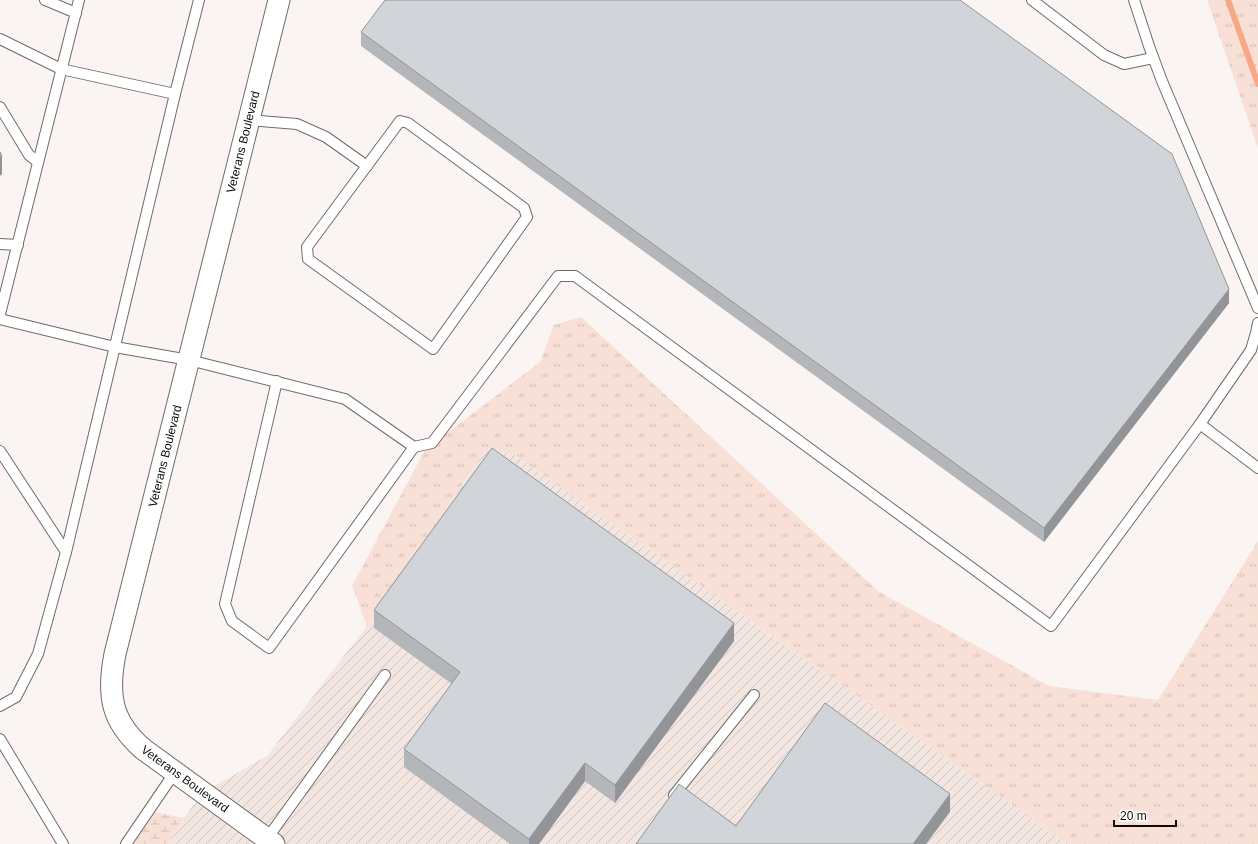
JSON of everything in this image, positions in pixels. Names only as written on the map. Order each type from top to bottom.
[{"type":"street","name":"Veterans Boulevard","points":[[268,842],[143,749],[131,738],[124,729],[116,712],[112,698],[111,683],[115,654],[279,0]]},
{"type":"lane","points":[[45,0],[76,13]]},
{"type":"lane","points":[[0,314],[79,0]]},
{"type":"lane","points":[[0,706],[16,697],[38,654],[66,552],[175,94],[199,0]]},
{"type":"lane","points":[[1032,0],[1104,55],[1124,64],[1153,58]]},
{"type":"lane","points":[[1134,0],[1153,58],[1258,308]]},
{"type":"lane","points":[[0,39],[61,69],[175,94]]},
{"type":"lane","points":[[0,107],[29,155],[38,162]]},
{"type":"lane","points":[[249,120],[297,124],[326,137],[367,166]]},
{"type":"lane","points":[[400,121],[408,123],[524,208],[527,217],[433,349],[308,259],[307,247],[367,166],[400,121]]},
{"type":"lane","points":[[0,244],[18,244]]},
{"type":"lane","points":[[277,381],[225,604],[232,622],[269,648],[414,447],[432,443],[558,276],[575,276],[1051,626],[1200,424],[1251,350],[1258,323]]},
{"type":"lane","points":[[0,319],[115,347],[189,360],[345,399],[414,447]]},
{"type":"lane","points":[[1200,424],[1258,468]]},
{"type":"lane","points":[[0,451],[66,552]]},
{"type":"lane","points":[[268,842],[385,675]]},
{"type":"lane","points":[[670,800],[754,695]]},
{"type":"lane","points":[[0,739],[63,844]]},
{"type":"lane","points":[[126,844],[175,772]]},
{"type":"shaded area","points":[[485,451],[512,453],[1068,844],[169,844],[184,818],[203,792],[267,756],[367,626]]},
{"type":"green space","points":[[1207,0],[1258,0],[1258,148]]},
{"type":"green space","points":[[581,317],[878,591],[1049,686],[1158,700],[1258,541],[1258,844],[1068,844],[512,453],[485,451],[367,626],[352,586],[425,450],[540,362],[554,325]]},
{"type":"green space","points":[[154,812],[184,818],[169,844],[132,844]]},
{"type":"building","points":[[385,0],[960,0],[1172,154],[1229,289],[1044,528],[361,32]]},
{"type":"building","points":[[492,448],[734,623],[615,785],[585,763],[529,839],[404,749],[460,672],[374,610]]},
{"type":"building","points":[[825,703],[950,794],[913,844],[636,844],[679,784],[736,826]]},
{"type":"waterway","points":[[1228,0],[1258,84]]}]
